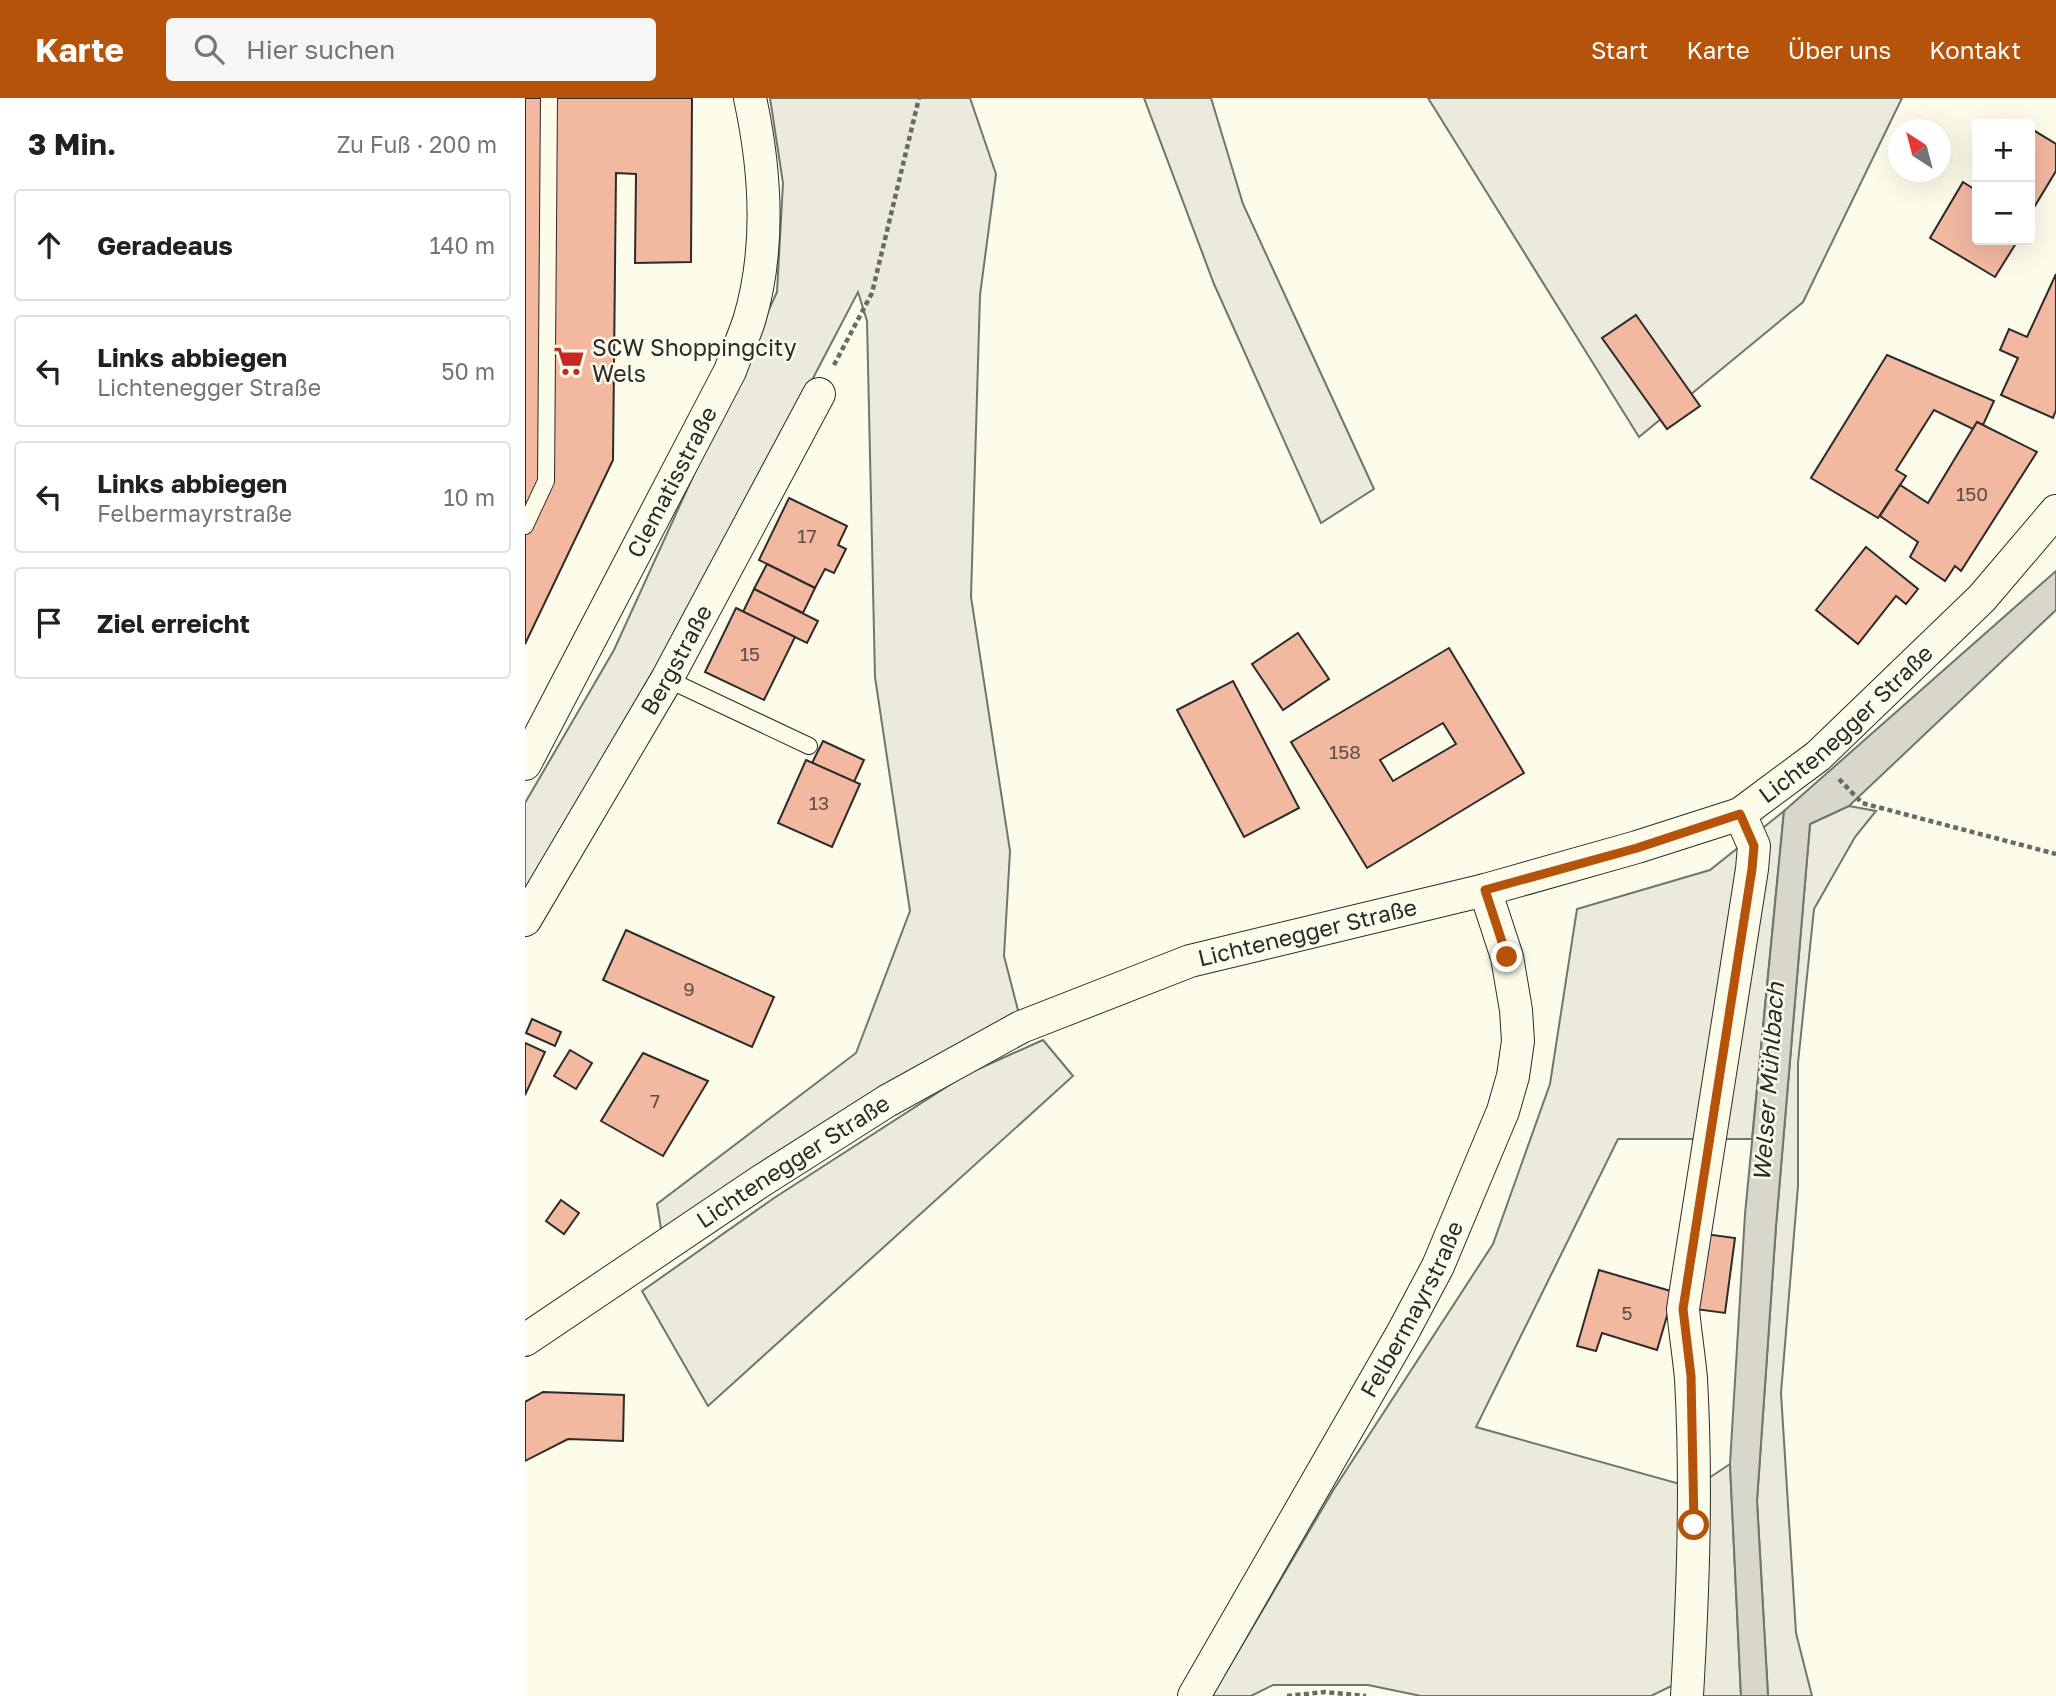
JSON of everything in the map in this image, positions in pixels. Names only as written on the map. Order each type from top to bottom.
[{"type":"street","name":"Clematisstraße","points":[[525,764],[730,372],[749,320],[760,268],[765,206],[759,140],[750,98]]},
{"type":"street","name":"Bergstraße","points":[[525,920],[667,679],[819,394]]},
{"type":"street","name":"Lichtenegger Straße","points":[[525,1340],[758,1183],[887,1101],[1021,1027],[1190,961],[1485,890],[1637,848],[1740,814],[1818,756],[1973,607],[2056,511]]},
{"type":"street","points":[[1687,1696],[1693,1604],[1694,1475],[1691,1376],[1683,1309],[1752,869],[1754,846],[1740,814]]},
{"type":"street","name":"Felbermayrstraße","points":[[1194,1696],[1403,1332],[1438,1266],[1503,1111],[1513,1076],[1518,1041],[1516,1010],[1507,957],[1485,890]]},
{"type":"lane","points":[[525,526],[546,481],[549,98]]},
{"type":"lane","points":[[667,679],[809,746]]},
{"type":"path","points":[[819,394],[872,293],[919,98]]},
{"type":"path","points":[[1862,803],[2056,854]]},
{"type":"path","points":[[1287,1696],[1325,1692],[1366,1696]]},
{"type":"shaded area","points":[[770,98],[970,98],[996,174],[980,295],[971,597],[1010,851],[1004,956],[1019,1014],[662,1235],[657,1204],[856,1053],[910,911],[875,677],[867,321],[858,292],[636,717],[525,901],[525,803],[614,650],[777,292],[783,183]]},
{"type":"shaded area","points":[[1144,98],[1211,98],[1243,204],[1374,489],[1321,523],[1214,284]]},
{"type":"shaded area","points":[[1428,98],[1902,98],[1892,119],[1888,119],[1888,127],[1803,302],[1639,437]]},
{"type":"shaded area","points":[[1849,806],[1876,811],[1855,837],[1814,909],[1798,1063],[1798,1186],[1781,1393],[1796,1633],[1812,1696],[1768,1696],[1757,1501],[1776,1226],[1810,824]]},
{"type":"shaded area","points":[[1784,811],[1752,1139],[1618,1139],[1476,1427],[1694,1488],[1730,1464],[1741,1696],[1703,1696],[1702,1671],[1651,1696],[1421,1696],[1368,1685],[1273,1685],[1251,1696],[1212,1696],[1334,1489],[1493,1244],[1550,1084],[1577,909],[1710,870]]},
{"type":"shaded area","points":[[1043,1040],[1073,1076],[708,1406],[642,1291],[774,1198],[965,1075]]},
{"type":"water","name":"Welser Mühlbach","points":[[2056,571],[2056,610],[1849,806],[1810,824],[1776,1226],[1757,1501],[1768,1696],[1741,1696],[1730,1464],[1745,1214],[1784,811]]},
{"type":"building","name":"SCW Shoppingcity Wels","points":[[525,98],[692,98],[691,262],[635,263],[636,174],[616,173],[613,460],[525,644]]},
{"type":"building","points":[[2035,131],[2056,144],[2056,171],[2035,206]]},
{"type":"building","points":[[1963,182],[1972,188],[1972,245],[2015,245],[1995,277],[1930,238]]},
{"type":"building","points":[[2056,274],[2056,410],[2053,418],[2001,395],[2018,358],[2000,350],[2009,329],[2027,337]]},
{"type":"building","points":[[1636,315],[1700,406],[1667,429],[1602,338]]},
{"type":"building","points":[[1887,355],[1994,401],[1983,425],[1977,422],[1973,429],[1934,410],[1896,470],[1906,476],[1878,518],[1811,478]]},
{"type":"building","points":[[1977,422],[2037,452],[1961,571],[1955,566],[1945,581],[1910,557],[1918,542],[1880,516],[1900,485],[1928,503]]},
{"type":"building","points":[[789,498],[847,526],[838,545],[846,549],[834,573],[825,569],[815,588],[759,560]]},
{"type":"building","points":[[1866,547],[1918,589],[1906,604],[1896,596],[1858,644],[1816,610]]},
{"type":"building","points":[[767,564],[815,588],[803,613],[754,589]]},
{"type":"building","points":[[754,589],[818,621],[807,643],[743,612]]},
{"type":"building","points":[[736,608],[795,637],[764,700],[705,672]]},
{"type":"building","points":[[1298,633],[1329,679],[1283,710],[1252,664]]},
{"type":"building","points":[[1449,648],[1524,773],[1367,868],[1291,742]],"holes":[[[1443,723],[1456,744],[1393,781],[1380,760]]]},
{"type":"building","points":[[1233,681],[1299,808],[1244,837],[1177,710]]},
{"type":"building","points":[[823,741],[864,760],[854,782],[812,763]]},
{"type":"building","points":[[806,760],[860,784],[832,847],[778,823]]},
{"type":"building","points":[[626,930],[774,997],[752,1047],[603,980]]},
{"type":"building","points":[[532,1019],[561,1032],[555,1046],[526,1033]]},
{"type":"building","points":[[525,1043],[545,1052],[525,1095]]},
{"type":"building","points":[[570,1050],[592,1063],[576,1089],[554,1076]]},
{"type":"building","points":[[643,1053],[708,1081],[663,1156],[601,1121]]},
{"type":"building","points":[[561,1200],[579,1213],[564,1234],[546,1221]]},
{"type":"building","points":[[1705,1234],[1735,1238],[1725,1313],[1695,1309]]},
{"type":"building","points":[[1599,1270],[1674,1292],[1657,1350],[1602,1333],[1596,1351],[1577,1346]]},
{"type":"building","points":[[543,1392],[624,1395],[623,1441],[568,1439],[525,1461],[525,1402]]},
{"type":"place","name":"SCW Shoppingcity Wels","points":[[569,361]]},
{"type":"route","points":[[1507,957],[1485,890],[1637,848],[1740,814],[1754,846],[1752,869],[1683,1309],[1691,1376],[1694,1525]]}]
